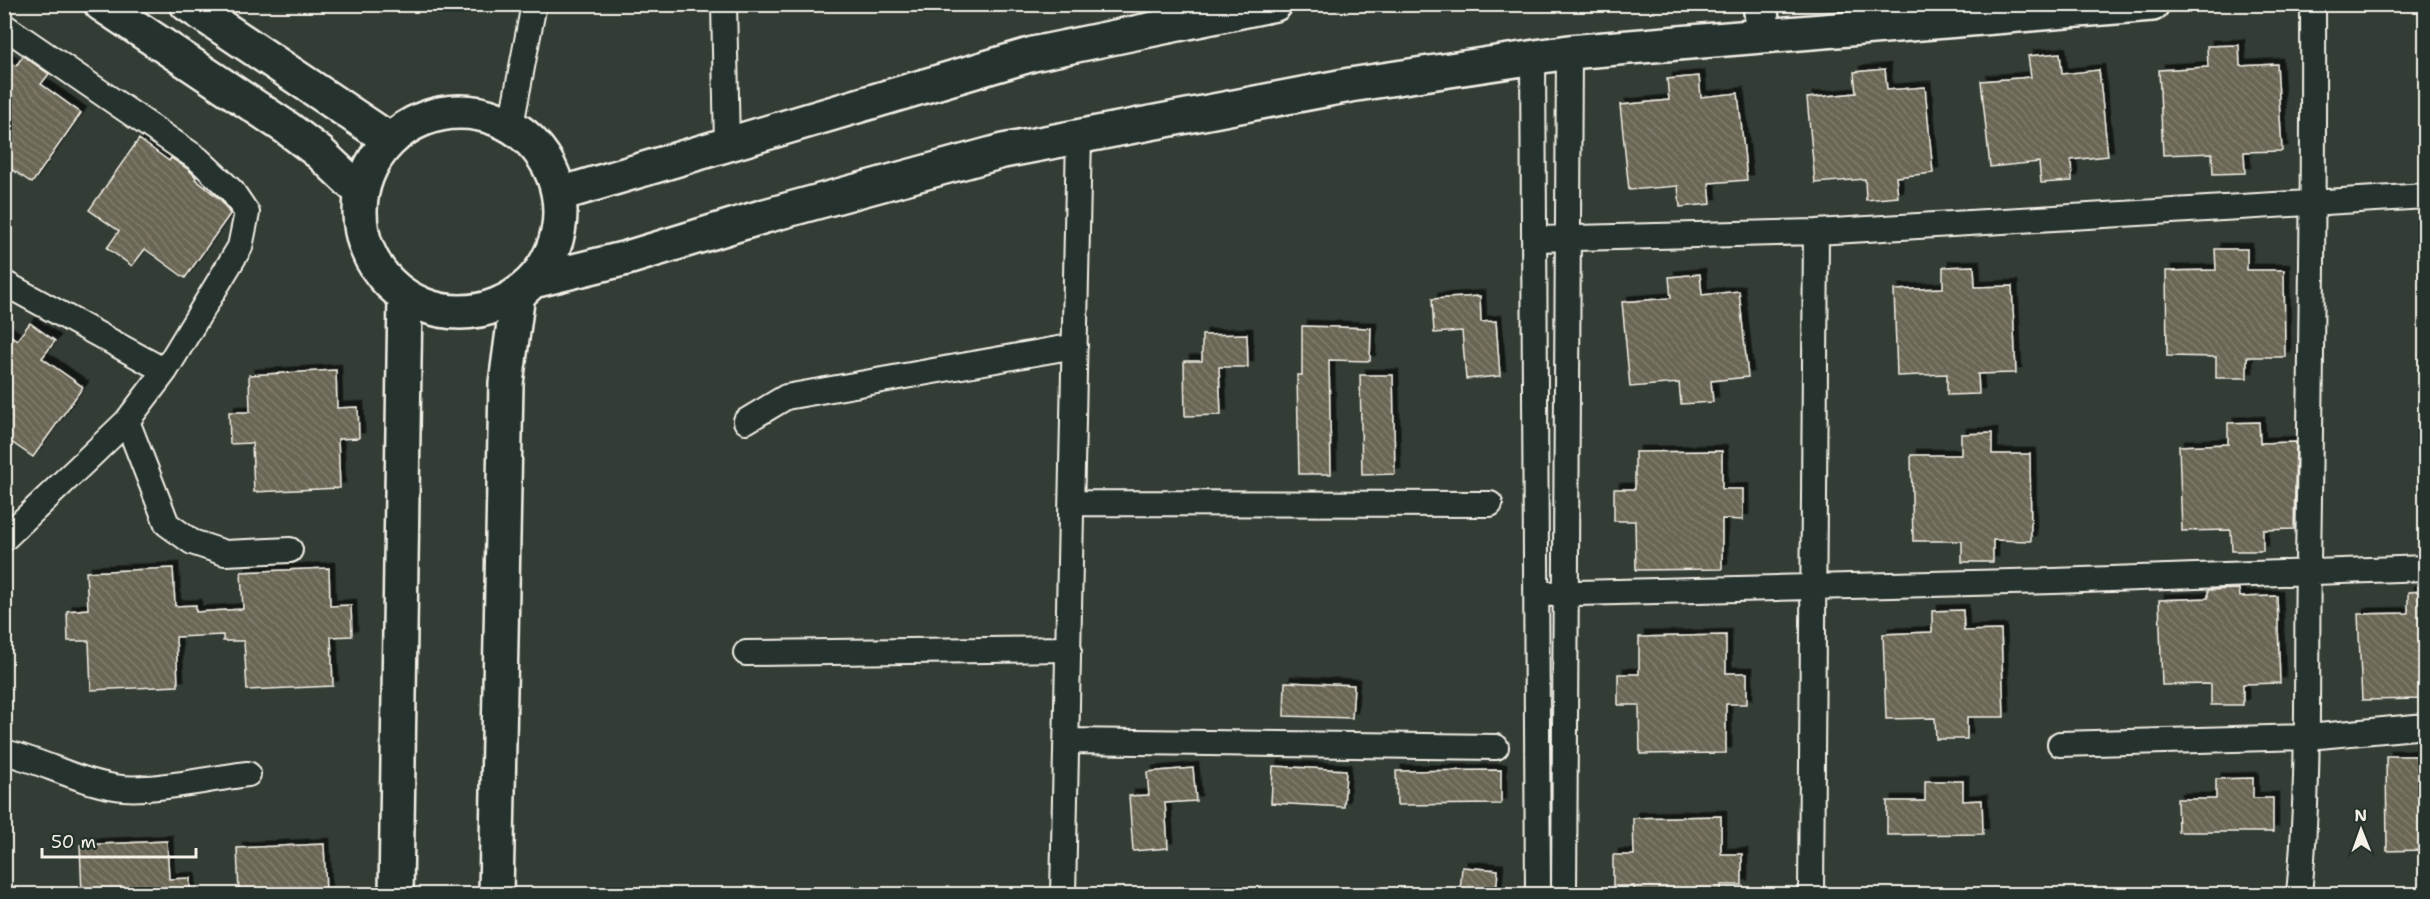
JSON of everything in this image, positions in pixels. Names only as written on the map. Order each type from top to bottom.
[{"type":"main road","points":[[101,4],[287,128],[320,153],[361,192]]},
{"type":"main road","points":[[187,4],[390,140]]},
{"type":"main road","points":[[560,194],[1164,16],[1275,4]]},
{"type":"main road","points":[[496,894],[506,383],[526,287],[543,269],[557,241],[561,210],[560,194],[548,162],[525,135],[511,125],[478,113],[443,113],[410,124],[390,140],[374,160],[361,192],[360,226],[370,258],[380,273],[405,296],[420,304],[453,312],[488,308],[526,287],[765,216],[981,157],[1079,135],[1350,85],[1533,58],[1762,20],[2152,4]]},
{"type":"main road","points":[[396,894],[405,296]]},
{"type":"street","points":[[511,125],[534,4]]},
{"type":"street","points":[[724,4],[727,145]]},
{"type":"street","points":[[2299,894],[2308,736],[2308,573],[2314,202],[2313,4]]},
{"type":"street","points":[[4,26],[198,159],[232,191],[247,213],[240,247],[165,370],[127,421],[4,539]]},
{"type":"street","points":[[1564,894],[1569,52]]},
{"type":"street","points":[[1533,58],[1538,894]]},
{"type":"street","points":[[1063,894],[1079,135]]},
{"type":"street","points":[[1535,239],[1816,232],[2426,196]]},
{"type":"street","points":[[1810,894],[1816,232]]},
{"type":"street","points":[[4,283],[165,370]]},
{"type":"street","points":[[746,421],[786,397],[1075,346]]},
{"type":"street","points":[[127,421],[167,524],[192,542],[225,553],[290,550]]},
{"type":"street","points":[[1072,503],[1490,504]]},
{"type":"street","points":[[1537,594],[1814,588],[2426,568]]},
{"type":"street","points":[[746,653],[1069,649]]},
{"type":"street","points":[[2060,744],[2308,736],[2426,726]]},
{"type":"street","points":[[1067,741],[1496,747]]},
{"type":"street","points":[[4,752],[117,788],[147,787],[248,774]]},
{"type":"building","points":[[2239,45],[2240,66],[2277,64],[2282,151],[2244,152],[2245,173],[2213,174],[2212,153],[2163,155],[2159,70],[2208,67],[2207,46]]},
{"type":"building","points":[[2060,53],[2062,74],[2099,70],[2108,156],[2071,160],[2072,181],[2041,183],[2039,162],[1990,167],[1981,81],[2031,77],[2028,56]]},
{"type":"building","points":[[23,56],[49,74],[41,84],[81,113],[32,183],[4,164],[4,58],[16,66]]},
{"type":"building","points":[[1885,69],[1887,90],[1925,87],[1933,173],[1896,177],[1898,197],[1866,200],[1865,179],[1815,183],[1807,98],[1856,93],[1854,72]]},
{"type":"building","points":[[1699,76],[1701,97],[1738,93],[1747,180],[1709,183],[1711,204],[1680,207],[1678,186],[1629,190],[1620,105],[1669,100],[1667,79]]},
{"type":"building","points":[[139,139],[169,161],[171,158],[189,170],[196,177],[195,179],[221,200],[230,214],[185,278],[145,249],[132,266],[107,248],[119,231],[89,210]]},
{"type":"building","points":[[2215,249],[2247,249],[2247,270],[2284,270],[2285,357],[2247,357],[2247,378],[2216,378],[2216,357],[2167,356],[2166,271],[2216,270]]},
{"type":"building","points":[[1974,266],[1975,287],[2012,286],[2016,373],[1978,374],[1979,394],[1947,395],[1947,374],[1897,376],[1894,290],[1943,288],[1943,267]]},
{"type":"building","points":[[1700,274],[1702,295],[1739,291],[1748,377],[1711,381],[1713,402],[1681,404],[1679,383],[1630,387],[1622,302],[1671,298],[1669,277]]},
{"type":"building","points":[[1480,296],[1481,322],[1496,321],[1500,376],[1466,379],[1462,331],[1434,333],[1432,299]]},
{"type":"building","points":[[30,323],[55,341],[42,358],[83,387],[33,457],[4,437],[4,331],[17,340]]},
{"type":"building","points":[[1302,326],[1371,328],[1370,361],[1329,360],[1331,474],[1299,474],[1297,375],[1302,375]]},
{"type":"building","points":[[1247,334],[1248,367],[1219,367],[1221,415],[1185,416],[1184,361],[1202,361],[1202,335]]},
{"type":"building","points":[[336,370],[337,408],[358,407],[359,438],[338,439],[340,488],[254,492],[252,443],[230,444],[229,412],[250,412],[249,375]]},
{"type":"building","points":[[1360,375],[1393,375],[1395,474],[1362,475]]},
{"type":"building","points":[[2259,422],[2260,443],[2296,442],[2294,529],[2263,530],[2263,551],[2232,551],[2231,530],[2182,531],[2179,446],[2228,444],[2228,423]]},
{"type":"building","points":[[1992,433],[1992,454],[2030,454],[2031,541],[1993,540],[1993,562],[1962,562],[1962,541],[1913,541],[1911,455],[1961,455],[1961,434]]},
{"type":"building","points":[[1722,451],[1722,489],[1743,489],[1743,520],[1722,519],[1722,569],[1636,570],[1635,521],[1614,521],[1614,489],[1635,489],[1635,452]]},
{"type":"building","points":[[173,568],[175,606],[196,605],[196,612],[243,609],[241,572],[329,568],[330,606],[351,605],[352,636],[331,637],[333,686],[247,690],[244,641],[223,641],[223,635],[176,637],[178,686],[91,690],[89,641],[68,641],[67,611],[88,609],[86,572]]},
{"type":"building","points":[[2239,589],[2240,597],[2277,596],[2280,683],[2243,684],[2243,705],[2211,705],[2211,684],[2162,685],[2159,600],[2208,598],[2208,590]]},
{"type":"building","points":[[2426,591],[2426,699],[2362,700],[2358,614],[2408,613],[2408,592]]},
{"type":"building","points":[[1963,610],[1964,631],[2001,630],[2004,717],[1967,717],[1967,739],[1936,739],[1935,718],[1886,719],[1883,634],[1932,632],[1932,611]]},
{"type":"building","points":[[1726,635],[1726,673],[1747,673],[1747,704],[1726,704],[1726,753],[1640,754],[1639,705],[1618,705],[1618,674],[1639,674],[1639,637]]},
{"type":"building","points":[[1285,682],[1354,685],[1352,718],[1284,716]]},
{"type":"building","points":[[2386,756],[2420,756],[2420,794],[2426,794],[2426,831],[2420,831],[2421,850],[2387,851]]},
{"type":"building","points":[[1273,766],[1346,770],[1344,807],[1271,803]]},
{"type":"building","points":[[1193,768],[1196,801],[1165,803],[1168,848],[1133,851],[1129,796],[1149,795],[1147,772]]},
{"type":"building","points":[[1501,770],[1501,804],[1397,805],[1396,771]]},
{"type":"building","points":[[2253,778],[2253,798],[2273,798],[2273,832],[2178,832],[2177,799],[2216,799],[2216,779]]},
{"type":"building","points":[[1925,781],[1963,781],[1963,801],[1982,800],[1983,834],[1887,835],[1887,801],[1925,801]]},
{"type":"building","points":[[1721,816],[1721,854],[1742,854],[1742,885],[1721,885],[1721,894],[1634,894],[1634,886],[1613,886],[1613,855],[1634,855],[1633,818]]},
{"type":"building","points":[[167,841],[169,879],[190,878],[190,894],[82,894],[80,845]]},
{"type":"building","points":[[324,844],[326,894],[239,894],[237,848]]},
{"type":"building","points":[[1462,867],[1498,870],[1496,894],[1460,894]]}]
